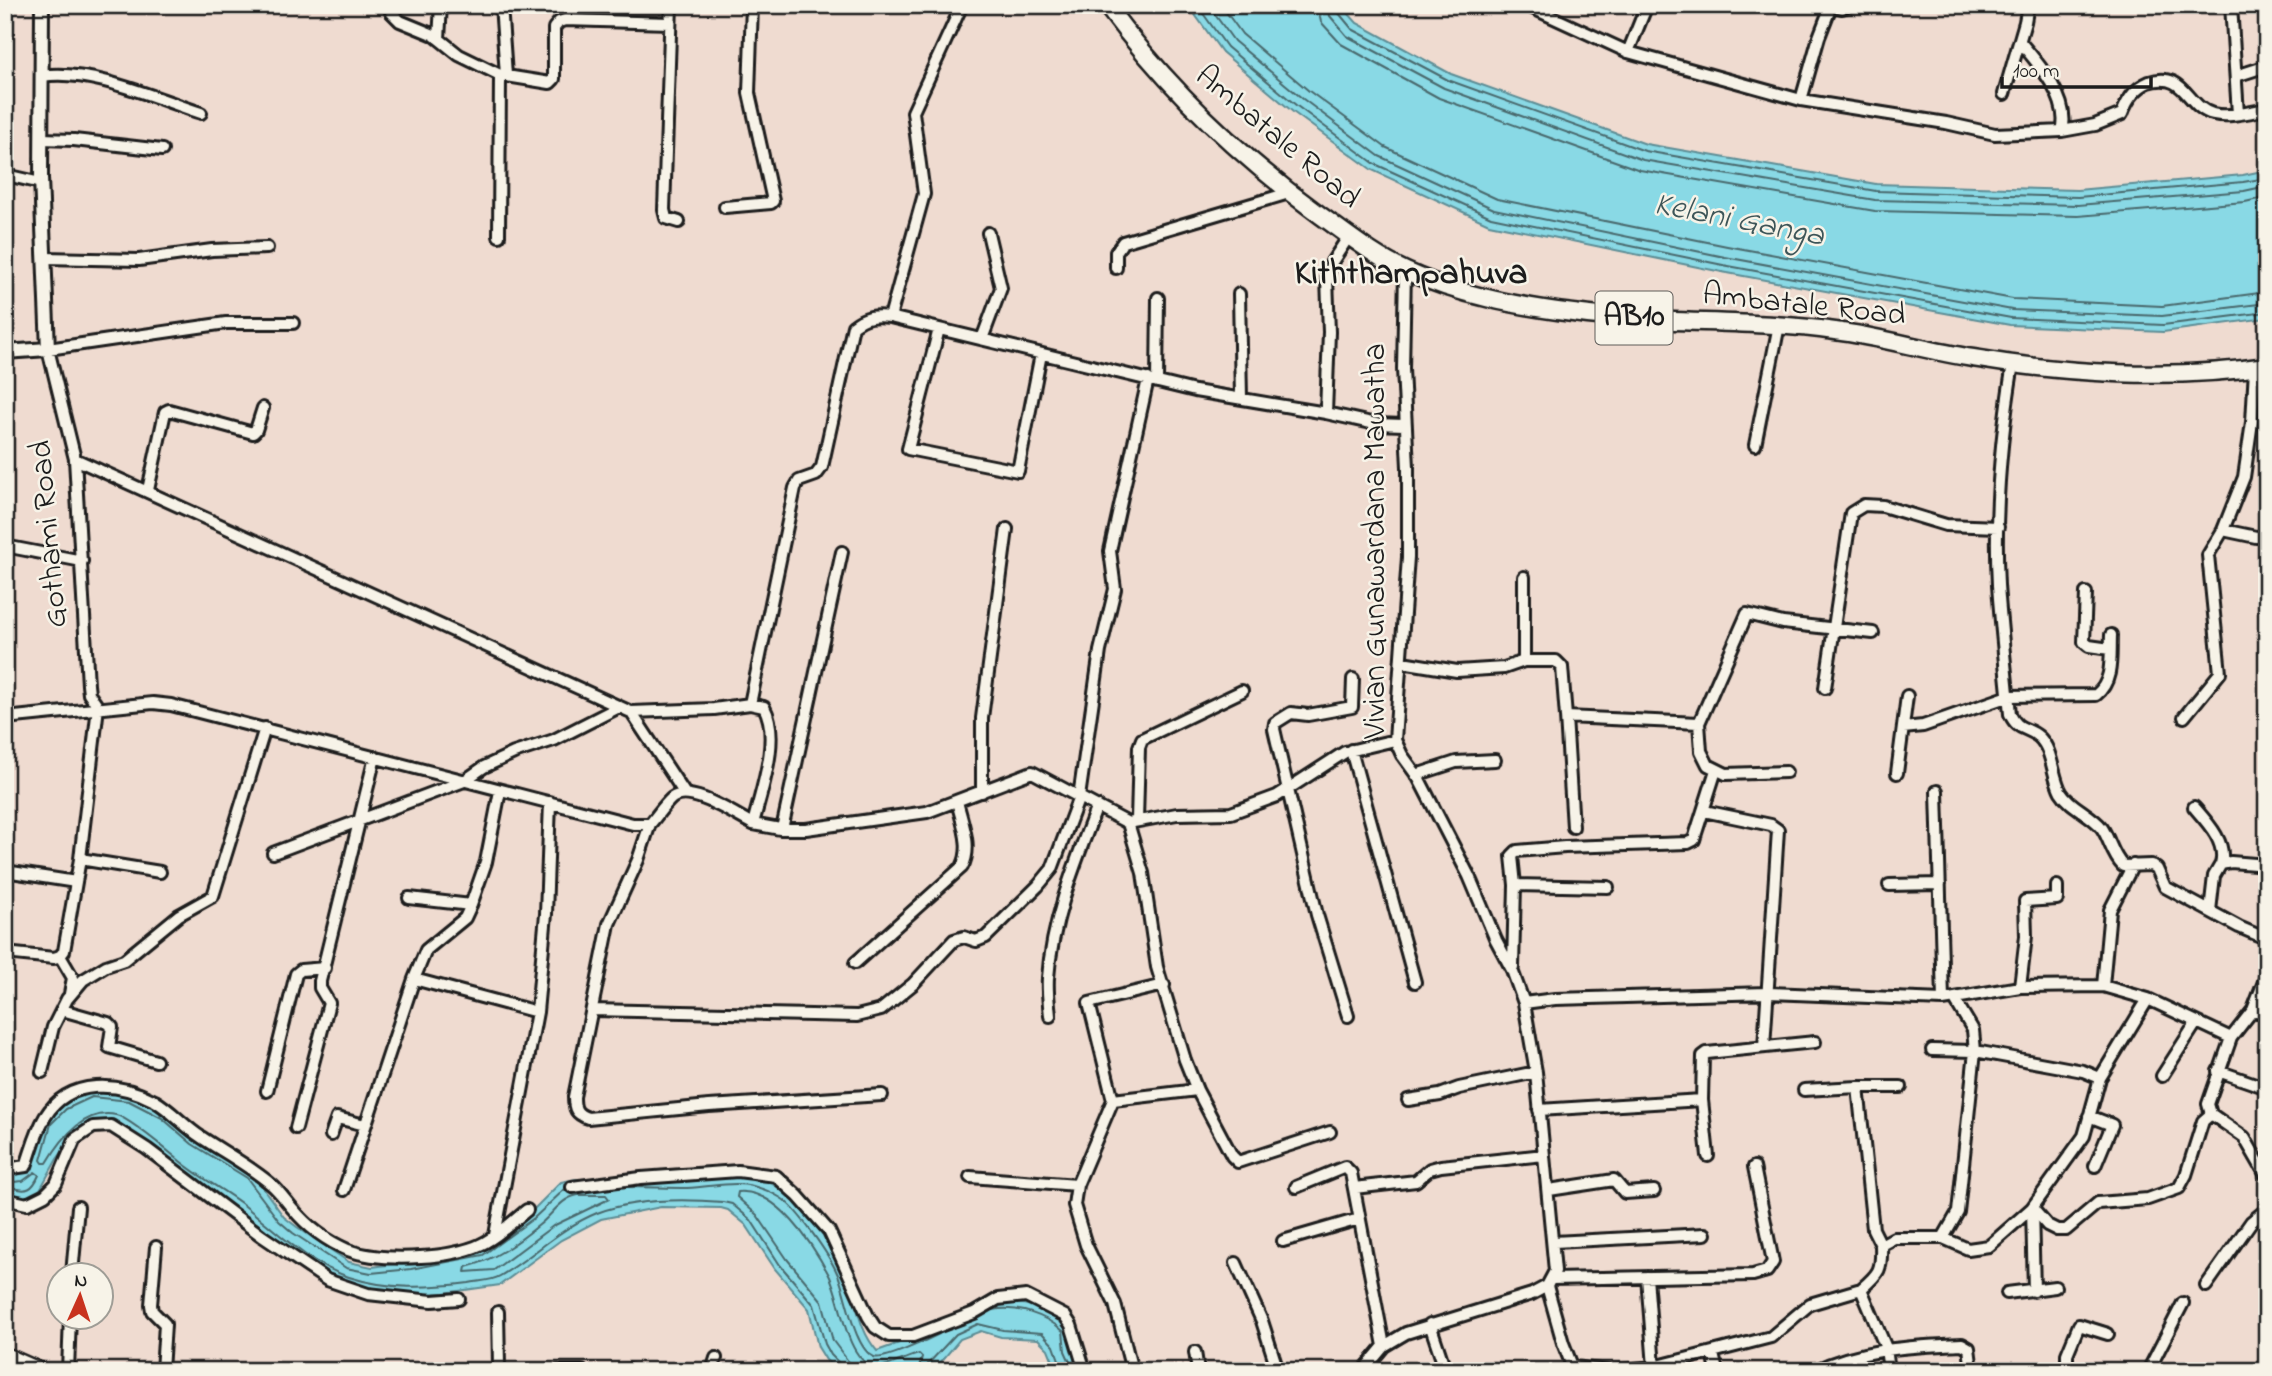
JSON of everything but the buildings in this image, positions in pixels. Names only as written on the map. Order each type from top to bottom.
[{"type":"main road","name":"Ambatale Road","points":[[1106,5],[1174,88],[1289,193],[1349,236],[1405,271],[1464,293],[1576,314],[1779,325],[1837,331],[2013,364],[2107,373],[2261,367]]},
{"type":"main road","points":[[5,1356],[38,1371]]},
{"type":"street","name":"Gothami Road","points":[[42,5],[41,183],[47,349],[75,459],[89,694],[98,708],[80,859],[64,951],[60,956]]},
{"type":"street","points":[[389,5],[391,12],[400,21],[439,39],[459,55],[503,75],[553,82],[554,28],[559,22],[670,23]]},
{"type":"street","points":[[439,39],[441,5]]},
{"type":"street","points":[[499,236],[503,75],[501,5]]},
{"type":"street","points":[[671,5],[664,210],[666,218],[679,222]]},
{"type":"street","points":[[725,207],[773,201],[749,93],[752,5]]},
{"type":"street","points":[[890,317],[924,194],[913,112],[962,5]]},
{"type":"street","points":[[1526,5],[1628,52],[1801,100],[1946,123],[1995,134],[2062,131],[2095,125],[2122,114],[2127,101],[2142,85],[2164,80],[2184,89],[2201,110],[2215,115],[2267,109]]},
{"type":"street","points":[[1628,52],[1647,5]]},
{"type":"street","points":[[1801,100],[1818,37],[1830,5],[1842,8],[1851,5]]},
{"type":"street","points":[[2004,94],[2028,5]]},
{"type":"street","points":[[2231,5],[2238,114]]},
{"type":"street","points":[[2020,42],[2053,87],[2065,121],[2062,131]]},
{"type":"street","points":[[2236,76],[2267,66]]},
{"type":"street","points":[[42,76],[71,73],[201,113]]},
{"type":"street","points":[[41,139],[162,150]]},
{"type":"street","points":[[6,175],[41,183]]},
{"type":"street","points":[[1116,268],[1116,253],[1123,242],[1289,193]]},
{"type":"street","points":[[982,339],[1001,288],[988,233]]},
{"type":"street","points":[[1326,412],[1329,332],[1327,278],[1332,262],[1349,236]]},
{"type":"street","points":[[44,258],[139,260],[212,250],[267,248]]},
{"type":"street","name":"Vivian Gunawardana Mawatha","points":[[1405,271],[1404,425],[1408,467],[1408,557],[1395,740],[1469,877],[1496,940],[1513,970],[1524,1003],[1535,1072],[1554,1242],[1555,1271],[1549,1283],[1563,1343],[1574,1369]]},
{"type":"street","points":[[1239,294],[1241,398]]},
{"type":"street","points":[[592,1010],[857,1016],[881,1010],[913,984],[954,940],[964,937],[976,941],[986,937],[1052,869],[1079,797],[1100,651],[1115,589],[1110,551],[1152,380],[1158,298]]},
{"type":"street","points":[[750,704],[795,488],[799,481],[816,475],[822,467],[853,326],[872,315],[890,317],[1195,391],[1326,412],[1376,424],[1404,425]]},
{"type":"street","points":[[5,352],[47,349],[226,323],[293,323]]},
{"type":"street","points":[[1755,445],[1779,325]]},
{"type":"street","points":[[939,329],[908,449],[1018,471],[1041,354]]},
{"type":"street","points":[[2013,364],[1999,477],[1998,527],[1998,586],[2010,714],[2015,725],[2039,737],[2053,764],[2063,795],[2102,828],[2123,866],[2151,865],[2157,869],[2165,887],[2267,939]]},
{"type":"street","points":[[2184,717],[2220,673],[2208,555],[2223,530],[2244,477],[2261,367]]},
{"type":"street","points":[[148,490],[165,412],[169,410],[253,433],[263,408]]},
{"type":"street","points":[[75,459],[631,712],[715,709],[750,704],[764,707],[771,720],[771,743],[753,824]]},
{"type":"street","points":[[1825,688],[1851,513],[1864,505],[1883,506],[1945,525],[1998,527]]},
{"type":"street","points":[[982,792],[984,705],[1007,529]]},
{"type":"street","points":[[2223,530],[2256,537],[2267,536]]},
{"type":"street","points":[[5,546],[82,561]]},
{"type":"street","points":[[782,829],[842,552]]},
{"type":"street","points":[[1524,577],[1524,661]]},
{"type":"street","points":[[2086,593],[2084,642],[2089,646],[2110,649]]},
{"type":"street","points":[[1786,772],[1726,774],[1708,765],[1701,751],[1699,723],[1747,614],[1783,622],[1873,633]]},
{"type":"street","points":[[1903,728],[1923,726],[2009,696],[2096,695],[2104,689],[2109,674],[2111,635]]},
{"type":"street","points":[[1402,662],[1457,671],[1504,668],[1524,661],[1556,661],[1562,667],[1573,827]]},
{"type":"street","points":[[1348,1016],[1317,915],[1274,729],[1275,723],[1292,713],[1308,715],[1352,707],[1353,678]]},
{"type":"street","points":[[1242,691],[1142,738],[1139,747],[1133,822],[1157,967],[1185,1060],[1197,1090],[1232,1156],[1238,1162],[1330,1132]]},
{"type":"street","points":[[1896,773],[1907,695]]},
{"type":"street","points":[[5,718],[153,703],[265,728],[633,824],[650,824]]},
{"type":"street","points":[[273,853],[464,781],[484,766],[555,740],[619,707]]},
{"type":"street","points":[[631,712],[685,794]]},
{"type":"street","points":[[1566,718],[1699,723]]},
{"type":"street","points":[[42,1072],[53,1027],[70,996],[83,980],[106,966],[124,960],[179,915],[213,896],[265,728]]},
{"type":"street","points":[[882,1095],[709,1106],[588,1118],[580,1115],[575,1108],[574,1097],[609,924],[638,860],[650,824],[673,797],[685,794],[698,796],[753,824],[782,829],[806,829],[927,812],[1032,772],[1133,822],[1177,814],[1231,813],[1287,790],[1345,752],[1395,740]]},
{"type":"street","points":[[1351,750],[1415,982]]},
{"type":"street","points":[[296,1128],[329,1003],[320,988],[375,757]]},
{"type":"street","points":[[1416,775],[1456,762],[1495,760]]},
{"type":"street","points":[[1513,970],[1515,885],[1512,856],[1517,851],[1688,843],[1693,839],[1704,811],[1716,770]]},
{"type":"street","points":[[344,1190],[426,950],[465,918],[471,905],[486,862],[500,791]]},
{"type":"street","points":[[1937,791],[1940,884],[1949,1000],[1973,1030],[1975,1051],[1958,1212],[1943,1238]]},
{"type":"street","points":[[855,963],[962,867],[967,859],[968,845],[957,801]]},
{"type":"street","points":[[495,1235],[537,1012],[546,914],[550,802]]},
{"type":"street","points":[[1050,1016],[1048,980],[1053,940],[1075,862],[1097,806]]},
{"type":"street","points":[[2194,807],[2209,825],[2224,854],[2214,876],[2210,911]]},
{"type":"street","points":[[1704,811],[1771,825],[1779,830],[1764,1047]]},
{"type":"street","points":[[80,859],[160,872]]},
{"type":"street","points":[[2221,864],[2231,862],[2267,865]]},
{"type":"street","points":[[2103,986],[2110,910],[2133,865]]},
{"type":"street","points":[[5,871],[76,882]]},
{"type":"street","points":[[1889,885],[1940,884]]},
{"type":"street","points":[[1515,885],[1608,887]]},
{"type":"street","points":[[2020,987],[2026,936],[2025,901],[2057,899],[2057,886]]},
{"type":"street","points":[[409,898],[471,905]]},
{"type":"street","points":[[5,953],[54,958],[60,956],[73,978],[70,996]]},
{"type":"street","points":[[267,1091],[296,974],[300,970],[325,968]]},
{"type":"street","points":[[2267,974],[2253,1010],[2231,1038],[2208,1104],[2211,1114],[2244,1137],[2267,1177]]},
{"type":"street","points":[[414,979],[537,1012]]},
{"type":"street","points":[[1132,1371],[1115,1304],[1086,1245],[1074,1205],[1077,1185],[1113,1100],[1089,1003],[1164,985]]},
{"type":"street","points":[[1524,1003],[1555,999],[1768,993],[1949,1000],[2020,987],[2103,986],[2148,999],[2231,1038]]},
{"type":"street","points":[[1881,1245],[1894,1238],[1943,1238],[1968,1249],[1989,1245],[2032,1208],[2084,1136],[2100,1078],[2148,999]]},
{"type":"street","points":[[62,1010],[108,1023],[112,1027],[109,1047],[156,1061]]},
{"type":"street","points":[[2253,1010],[2267,1014]]},
{"type":"street","points":[[2162,1076],[2196,1023]]},
{"type":"street","points":[[1708,1156],[1702,1100],[1703,1056],[1707,1053],[1815,1042]]},
{"type":"street","points":[[1932,1050],[1975,1051],[2083,1071],[2100,1078]]},
{"type":"street","points":[[2218,1071],[2267,1088]]},
{"type":"street","points":[[1408,1100],[1535,1072]]},
{"type":"street","points":[[5,1159],[13,1168],[26,1166],[46,1115],[70,1093],[93,1086],[119,1088],[155,1101],[200,1137],[239,1160],[274,1186],[308,1225],[348,1250],[376,1257],[453,1253],[476,1247],[527,1210]]},
{"type":"street","points":[[1574,1369],[1611,1371],[1654,1367],[1771,1337],[1810,1304],[1861,1289],[1874,1278],[1881,1266],[1881,1245],[1873,1229],[1858,1087]]},
{"type":"street","points":[[1804,1090],[1900,1087]]},
{"type":"street","points":[[1113,1100],[1197,1090]]},
{"type":"street","points":[[1539,1110],[1702,1100]]},
{"type":"street","points":[[331,1135],[339,1112],[365,1125]]},
{"type":"street","points":[[2032,1208],[2047,1225],[2057,1230],[2066,1230],[2098,1203],[2148,1199],[2179,1188],[2186,1175],[2203,1121],[2211,1114]]},
{"type":"street","points":[[2089,1116],[2112,1125],[2095,1166]]},
{"type":"street","points":[[5,1199],[27,1203],[45,1195],[56,1184],[75,1139],[93,1127],[111,1126],[147,1149],[262,1236],[327,1280],[368,1294],[432,1301],[460,1298]]},
{"type":"street","points":[[1354,1188],[1416,1181],[1430,1169],[1441,1166],[1544,1155]]},
{"type":"street","points":[[1296,1187],[1345,1167],[1351,1173],[1384,1346]]},
{"type":"street","points":[[1363,1371],[1384,1346],[1406,1333],[1532,1294],[1549,1283],[1647,1277],[1753,1275],[1767,1271],[1773,1262],[1754,1167]]},
{"type":"street","points":[[572,1187],[641,1178],[738,1171],[776,1176],[829,1231],[868,1316],[875,1327],[889,1336],[913,1336],[974,1314],[998,1299],[1026,1296],[1065,1316],[1071,1325],[1085,1371]]},
{"type":"street","points":[[970,1177],[1077,1185]]},
{"type":"street","points":[[1549,1190],[1614,1180],[1625,1193],[1654,1191]]},
{"type":"street","points":[[74,1260],[79,1207]]},
{"type":"street","points":[[2032,1208],[2034,1291]]},
{"type":"street","points":[[2206,1286],[2251,1222],[2267,1209]]},
{"type":"street","points":[[1283,1241],[1359,1219]]},
{"type":"street","points":[[1554,1242],[1705,1234]]},
{"type":"street","points":[[156,1247],[151,1305],[152,1311],[165,1324],[162,1371]]},
{"type":"street","points":[[1236,1263],[1262,1321],[1278,1371]]},
{"type":"street","points":[[1647,1277],[1654,1367]]},
{"type":"street","points":[[2007,1293],[2055,1287]]},
{"type":"street","points":[[1861,1289],[1886,1348],[1889,1371]]},
{"type":"street","points":[[2147,1371],[2183,1303]]},
{"type":"street","points":[[498,1312],[499,1366],[503,1371]]},
{"type":"street","points":[[1430,1324],[1445,1369]]},
{"type":"street","points":[[2067,1371],[2067,1354],[2079,1325],[2108,1334]]},
{"type":"street","points":[[68,1371],[70,1330]]},
{"type":"street","points":[[1814,1371],[1829,1364],[1886,1348],[1962,1344],[1969,1348],[1972,1371]]},
{"type":"street","points":[[1195,1352],[1198,1371]]},
{"type":"street","points":[[1713,1353],[1717,1371]]},
{"type":"street","points":[[712,1371],[716,1359]]},
{"type":"street","points":[[557,1371],[582,1371]]},
{"type":"water","name":"Kelani Ganga","points":[[1188,5],[1341,5],[1357,23],[1451,74],[1646,144],[1876,184],[2077,190],[2243,175],[2267,170],[2267,318],[2163,332],[2010,325],[1722,272],[1489,224],[1372,170],[1293,112],[1222,52]]},
{"type":"water","points":[[91,1089],[131,1094],[166,1112],[252,1173],[284,1217],[297,1227],[349,1262],[372,1267],[479,1248],[530,1213],[561,1182],[576,1179],[674,1181],[741,1175],[758,1178],[789,1195],[825,1238],[843,1268],[865,1332],[877,1351],[1006,1300],[1036,1307],[1058,1317],[1070,1327],[1072,1349],[1082,1371],[1057,1371],[1048,1349],[1038,1339],[1001,1337],[981,1331],[960,1339],[930,1371],[838,1371],[826,1360],[818,1347],[809,1309],[775,1269],[746,1225],[728,1210],[721,1208],[661,1207],[601,1219],[561,1240],[500,1285],[444,1293],[399,1295],[346,1284],[307,1265],[270,1238],[236,1208],[190,1178],[115,1121],[91,1124],[75,1135],[57,1159],[38,1193],[27,1198],[5,1194],[5,1175],[18,1173],[31,1163],[41,1129],[49,1114]]},
{"type":"district","name":"Kiththampahuva","points":[[1411,274]]}]
